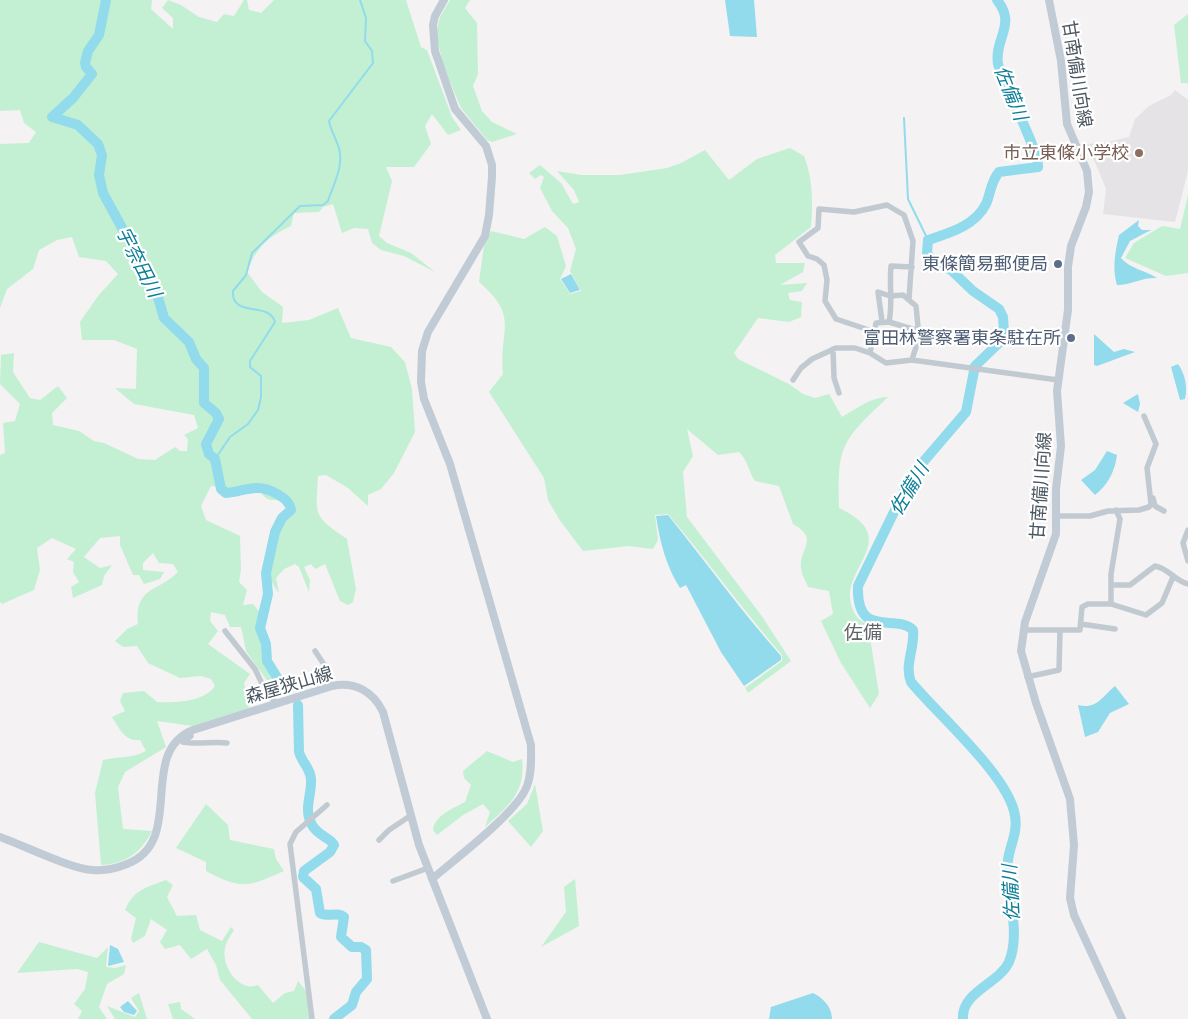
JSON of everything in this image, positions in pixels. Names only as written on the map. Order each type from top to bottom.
[{"type":"main road","points":[[432,879],[516,806],[527,788],[530,778],[531,745],[450,464],[424,399],[421,382],[422,351],[428,332],[485,236],[492,177],[492,165],[486,146],[455,109],[435,51],[433,25],[435,16],[444,0]]},
{"type":"main road","name":"甘南備川向線","points":[[1049,0],[1061,61],[1068,124],[1087,171],[1089,186],[1086,207],[1069,256],[1068,310],[1058,380],[1057,410],[1061,446],[1056,489],[1053,546],[1023,630],[1021,651],[1027,677],[1070,799],[1074,845],[1070,898],[1074,915],[1122,1019]]},
{"type":"main road","name":"森屋狭山線","points":[[0,836],[87,869],[111,868],[136,860],[150,846],[158,827],[164,766],[168,754],[178,740],[189,732],[332,686],[348,684],[359,687],[369,694],[380,707],[410,816],[432,879],[487,1019]]},
{"type":"street","points":[[875,332],[836,320],[825,301],[827,280],[824,265],[817,259],[808,256],[799,242],[818,228],[819,209],[854,212],[887,205],[893,206],[907,219],[913,241],[909,299]]},
{"type":"street","points":[[889,322],[892,308],[890,296],[891,266],[912,267]]},
{"type":"street","points":[[882,321],[878,292],[890,296],[903,295],[916,306],[919,331],[912,360]]},
{"type":"street","points":[[870,353],[876,323],[882,321],[889,322],[919,331]]},
{"type":"street","points":[[793,380],[801,368],[812,359],[833,349],[854,348],[870,353],[886,363],[912,360],[1058,380]]},
{"type":"street","points":[[833,349],[834,378],[839,393]]},
{"type":"street","points":[[1056,516],[1090,516],[1116,510],[1146,509],[1151,504],[1147,468],[1156,444],[1144,416]]},
{"type":"street","points":[[1150,496],[1155,506],[1164,511]]},
{"type":"street","points":[[1111,604],[1111,585],[1120,519],[1116,510]]},
{"type":"street","points":[[1188,530],[1182,543],[1188,561]]},
{"type":"street","points":[[1111,585],[1130,585],[1155,566],[1164,568],[1173,577],[1188,584]]},
{"type":"street","points":[[1023,630],[1080,630],[1082,608],[1084,605],[1111,604],[1146,615],[1162,603],[1173,577]]},
{"type":"street","points":[[1082,624],[1115,630]]},
{"type":"street","points":[[1027,677],[1059,670],[1060,630]]},
{"type":"street","points":[[225,631],[255,669],[264,688],[276,703]]},
{"type":"street","points":[[315,651],[327,669],[332,686]]},
{"type":"street","points":[[189,732],[191,736],[183,742],[200,744],[212,741],[227,743]]},
{"type":"street","points":[[312,1019],[290,844],[296,832],[327,805]]},
{"type":"street","points":[[378,840],[410,816]]},
{"type":"street","points":[[393,881],[428,868]]},
{"type":"shaded area","name":"市立東條小学校","points":[[1175,90],[1188,100],[1188,171],[1175,222],[1103,214],[1106,189],[1095,162],[1084,144],[1103,143],[1129,137],[1135,119],[1149,106],[1171,95]]},
{"type":"green space","points":[[0,0],[152,0],[151,9],[173,29],[173,18],[162,8],[168,0],[181,5],[199,17],[217,22],[224,14],[234,16],[244,0],[247,0],[249,10],[261,13],[274,0],[406,0],[421,47],[427,50],[452,117],[461,130],[448,135],[432,114],[425,126],[431,144],[414,167],[386,167],[392,181],[379,236],[387,243],[411,253],[435,272],[404,256],[381,250],[372,243],[368,229],[354,228],[342,233],[333,204],[323,207],[319,212],[294,213],[291,226],[269,239],[259,249],[251,263],[247,272],[262,292],[283,307],[282,323],[309,320],[338,308],[351,338],[391,347],[405,362],[412,389],[415,432],[394,473],[381,489],[368,495],[368,506],[348,488],[326,475],[318,476],[317,507],[319,514],[327,525],[347,539],[356,589],[353,602],[348,605],[340,601],[325,564],[315,569],[311,564],[304,567],[310,580],[309,592],[299,567],[295,564],[284,569],[276,578],[279,593],[274,586],[269,572],[269,557],[274,534],[284,514],[285,498],[276,500],[266,498],[259,488],[236,497],[223,487],[211,486],[201,506],[206,520],[240,536],[241,570],[239,582],[247,590],[243,605],[253,604],[263,616],[265,632],[271,648],[270,665],[284,695],[278,696],[246,651],[241,627],[230,627],[225,615],[211,612],[210,621],[218,631],[208,644],[250,674],[244,683],[249,708],[193,726],[157,721],[166,747],[125,772],[118,787],[123,829],[152,831],[143,845],[131,856],[125,860],[110,864],[101,865],[95,793],[103,760],[141,754],[146,751],[140,740],[126,737],[112,717],[125,711],[120,701],[123,693],[144,691],[157,702],[180,702],[204,695],[215,686],[211,679],[201,676],[180,678],[148,663],[137,646],[123,647],[115,641],[127,629],[138,624],[140,603],[144,597],[178,572],[173,564],[159,563],[153,553],[143,563],[143,570],[164,572],[160,579],[144,584],[139,575],[133,575],[120,545],[120,536],[100,538],[84,557],[100,568],[112,565],[104,576],[102,585],[73,598],[71,587],[79,582],[73,572],[74,562],[67,559],[76,549],[52,538],[37,548],[40,570],[34,590],[2,604],[0,602],[0,455],[5,453],[3,423],[15,421],[20,404],[0,384],[1,355],[14,353],[13,372],[30,398],[40,400],[58,386],[67,398],[52,413],[53,425],[79,431],[94,441],[104,443],[138,459],[155,460],[175,447],[180,451],[187,451],[188,439],[184,435],[198,428],[194,415],[134,404],[115,388],[136,389],[137,349],[114,340],[82,340],[80,322],[98,296],[118,274],[106,261],[79,257],[72,237],[57,240],[39,250],[33,269],[7,289],[0,308],[0,144],[29,143],[36,132],[24,123],[20,110],[0,111]]},
{"type":"green space","points":[[450,0],[470,0],[465,8],[477,23],[478,74],[473,86],[482,111],[492,122],[517,134],[492,142],[487,140],[461,108],[443,65],[436,33],[440,17]]},
{"type":"green space","points":[[1188,14],[1188,83],[1181,83],[1174,25]]},
{"type":"green space","points":[[790,148],[804,156],[807,165],[812,191],[811,227],[775,255],[776,263],[805,263],[803,272],[780,285],[807,283],[802,291],[788,293],[790,300],[802,302],[801,317],[789,322],[758,318],[734,353],[738,359],[789,384],[803,394],[815,398],[829,394],[842,417],[870,401],[888,397],[852,435],[841,456],[839,470],[839,508],[859,521],[868,533],[868,546],[851,586],[850,601],[857,617],[876,631],[870,638],[879,694],[870,708],[841,663],[821,621],[833,614],[829,591],[808,587],[801,570],[801,561],[807,539],[805,534],[793,524],[779,486],[755,481],[739,452],[718,455],[687,429],[693,456],[683,472],[687,517],[761,615],[791,661],[748,693],[745,688],[782,661],[782,655],[668,514],[655,515],[658,540],[653,549],[629,546],[583,551],[559,519],[548,500],[544,478],[489,392],[503,374],[502,359],[505,325],[500,305],[492,294],[479,282],[484,245],[491,231],[524,239],[545,227],[557,236],[566,266],[560,279],[570,294],[581,291],[570,271],[576,249],[568,228],[552,211],[540,188],[544,177],[541,175],[535,179],[529,173],[540,165],[561,183],[573,204],[579,202],[574,190],[557,171],[582,175],[620,175],[667,168],[705,150],[729,180],[757,159]]},
{"type":"green space","points":[[1188,195],[1188,273],[1166,276],[1125,258],[1134,243],[1162,226],[1180,229]]},
{"type":"green space","points":[[487,751],[513,762],[522,759],[523,771],[521,781],[514,798],[485,827],[490,812],[483,804],[463,815],[437,835],[433,830],[437,820],[445,813],[465,802],[471,785],[464,778],[463,771]]},
{"type":"green space","points":[[535,784],[543,831],[531,847],[508,821],[527,804]]},
{"type":"green space","points":[[206,804],[228,825],[230,840],[274,849],[276,859],[284,871],[253,883],[237,884],[206,871],[206,862],[176,848]]},
{"type":"green space","points":[[575,879],[579,926],[541,947],[566,912],[564,887]]},
{"type":"green space","points":[[166,880],[173,885],[167,897],[177,916],[196,915],[200,930],[222,941],[231,927],[234,930],[226,943],[224,955],[229,970],[238,982],[244,985],[258,985],[273,1003],[285,993],[294,991],[298,981],[307,992],[310,1019],[252,1019],[220,980],[216,965],[207,949],[191,959],[180,945],[165,949],[160,942],[167,930],[151,919],[145,936],[133,943],[131,939],[136,918],[125,910],[128,903],[141,890]]},
{"type":"green space","points":[[39,942],[97,958],[108,947],[106,967],[115,968],[126,965],[124,974],[107,984],[99,1007],[107,1019],[78,1019],[82,1011],[74,1004],[85,989],[88,972],[77,969],[17,973]]},
{"type":"green space","points":[[139,993],[147,1019],[115,1019],[107,1006],[135,1017],[139,1011],[131,998]]},
{"type":"green space","points":[[180,1002],[181,1009],[195,1019],[173,1019],[168,1004]]},
{"type":"water","points":[[725,0],[754,0],[757,37],[730,36]]},
{"type":"water","points":[[1139,220],[1138,226],[1142,230],[1151,230],[1130,241],[1121,258],[1129,265],[1157,278],[1117,285],[1114,266],[1119,235]]},
{"type":"water","points":[[571,274],[580,290],[570,293],[561,279]]},
{"type":"water","points":[[1094,334],[1114,352],[1124,349],[1135,352],[1097,366],[1094,365]]},
{"type":"water","points":[[1178,364],[1186,385],[1185,399],[1180,400],[1171,367]]},
{"type":"water","points":[[1138,394],[1140,404],[1138,412],[1123,403]]},
{"type":"water","points":[[1107,451],[1117,455],[1115,467],[1107,482],[1095,495],[1081,480],[1095,470]]},
{"type":"water","points":[[668,515],[781,656],[781,660],[744,686],[721,652],[686,585],[680,588],[667,562],[656,516]]},
{"type":"water","points":[[1115,686],[1129,704],[1110,713],[1098,732],[1085,737],[1078,705],[1090,706],[1094,704]]},
{"type":"water","points":[[110,945],[118,949],[124,962],[108,966]]},
{"type":"water","points":[[813,993],[826,1003],[832,1019],[769,1019],[771,1007]]},
{"type":"water","points":[[128,1001],[137,1011],[134,1015],[124,1012],[120,1007]]},
{"type":"waterway","name":"宇奈田川","points":[[106,0],[99,35],[88,51],[85,63],[92,74],[73,98],[52,117],[78,125],[98,144],[102,155],[99,175],[103,193],[133,248],[139,270],[154,284],[164,318],[189,342],[196,359],[204,368],[204,403],[216,413],[219,419],[206,444],[209,454],[215,459],[221,489],[226,493],[262,488],[278,494],[290,506],[291,510],[282,518],[275,532],[266,573],[268,594],[260,628],[266,644],[267,661],[283,687]]},
{"type":"waterway","points":[[215,459],[230,437],[248,424],[258,410],[261,397],[261,376],[250,367],[250,361],[275,322],[266,312],[238,304],[234,299],[233,291],[246,275],[252,253],[300,206],[323,205],[328,201],[340,162],[339,148],[329,121],[373,63],[372,51],[365,41],[366,18],[360,0]]},
{"type":"waterway","name":"佐備川","points":[[963,1019],[964,1010],[968,1002],[1004,970],[1012,953],[1014,923],[1008,866],[1016,822],[1015,816],[1010,800],[987,765],[911,682],[909,663],[913,644],[913,630],[906,625],[878,622],[870,619],[863,613],[859,603],[858,586],[912,475],[966,412],[975,366],[999,343],[1004,332],[1003,317],[999,309],[973,291],[951,270],[932,260],[927,253],[928,240],[961,228],[981,212],[999,172],[1038,167],[1028,134],[998,64],[999,47],[1004,32],[1005,17],[1003,9],[997,0]]},
{"type":"waterway","points":[[904,118],[908,199],[928,240]]},
{"type":"waterway","name":"宇奈田川","points":[[298,705],[299,752],[311,779],[308,808],[309,819],[315,829],[334,845],[330,852],[304,871],[303,877],[316,889],[320,913],[344,917],[341,937],[352,947],[361,947],[366,950],[367,979],[356,992],[352,1005],[334,1019]]},
{"type":"place","name":"市立東條小学校","points":[[1139,153]]},
{"type":"place","name":"東條簡易郵便局","points":[[1058,264]]},
{"type":"place","name":"富田林警察署東条駐在所","points":[[1071,338]]},
{"type":"district","name":"佐備","points":[[863,632]]}]
